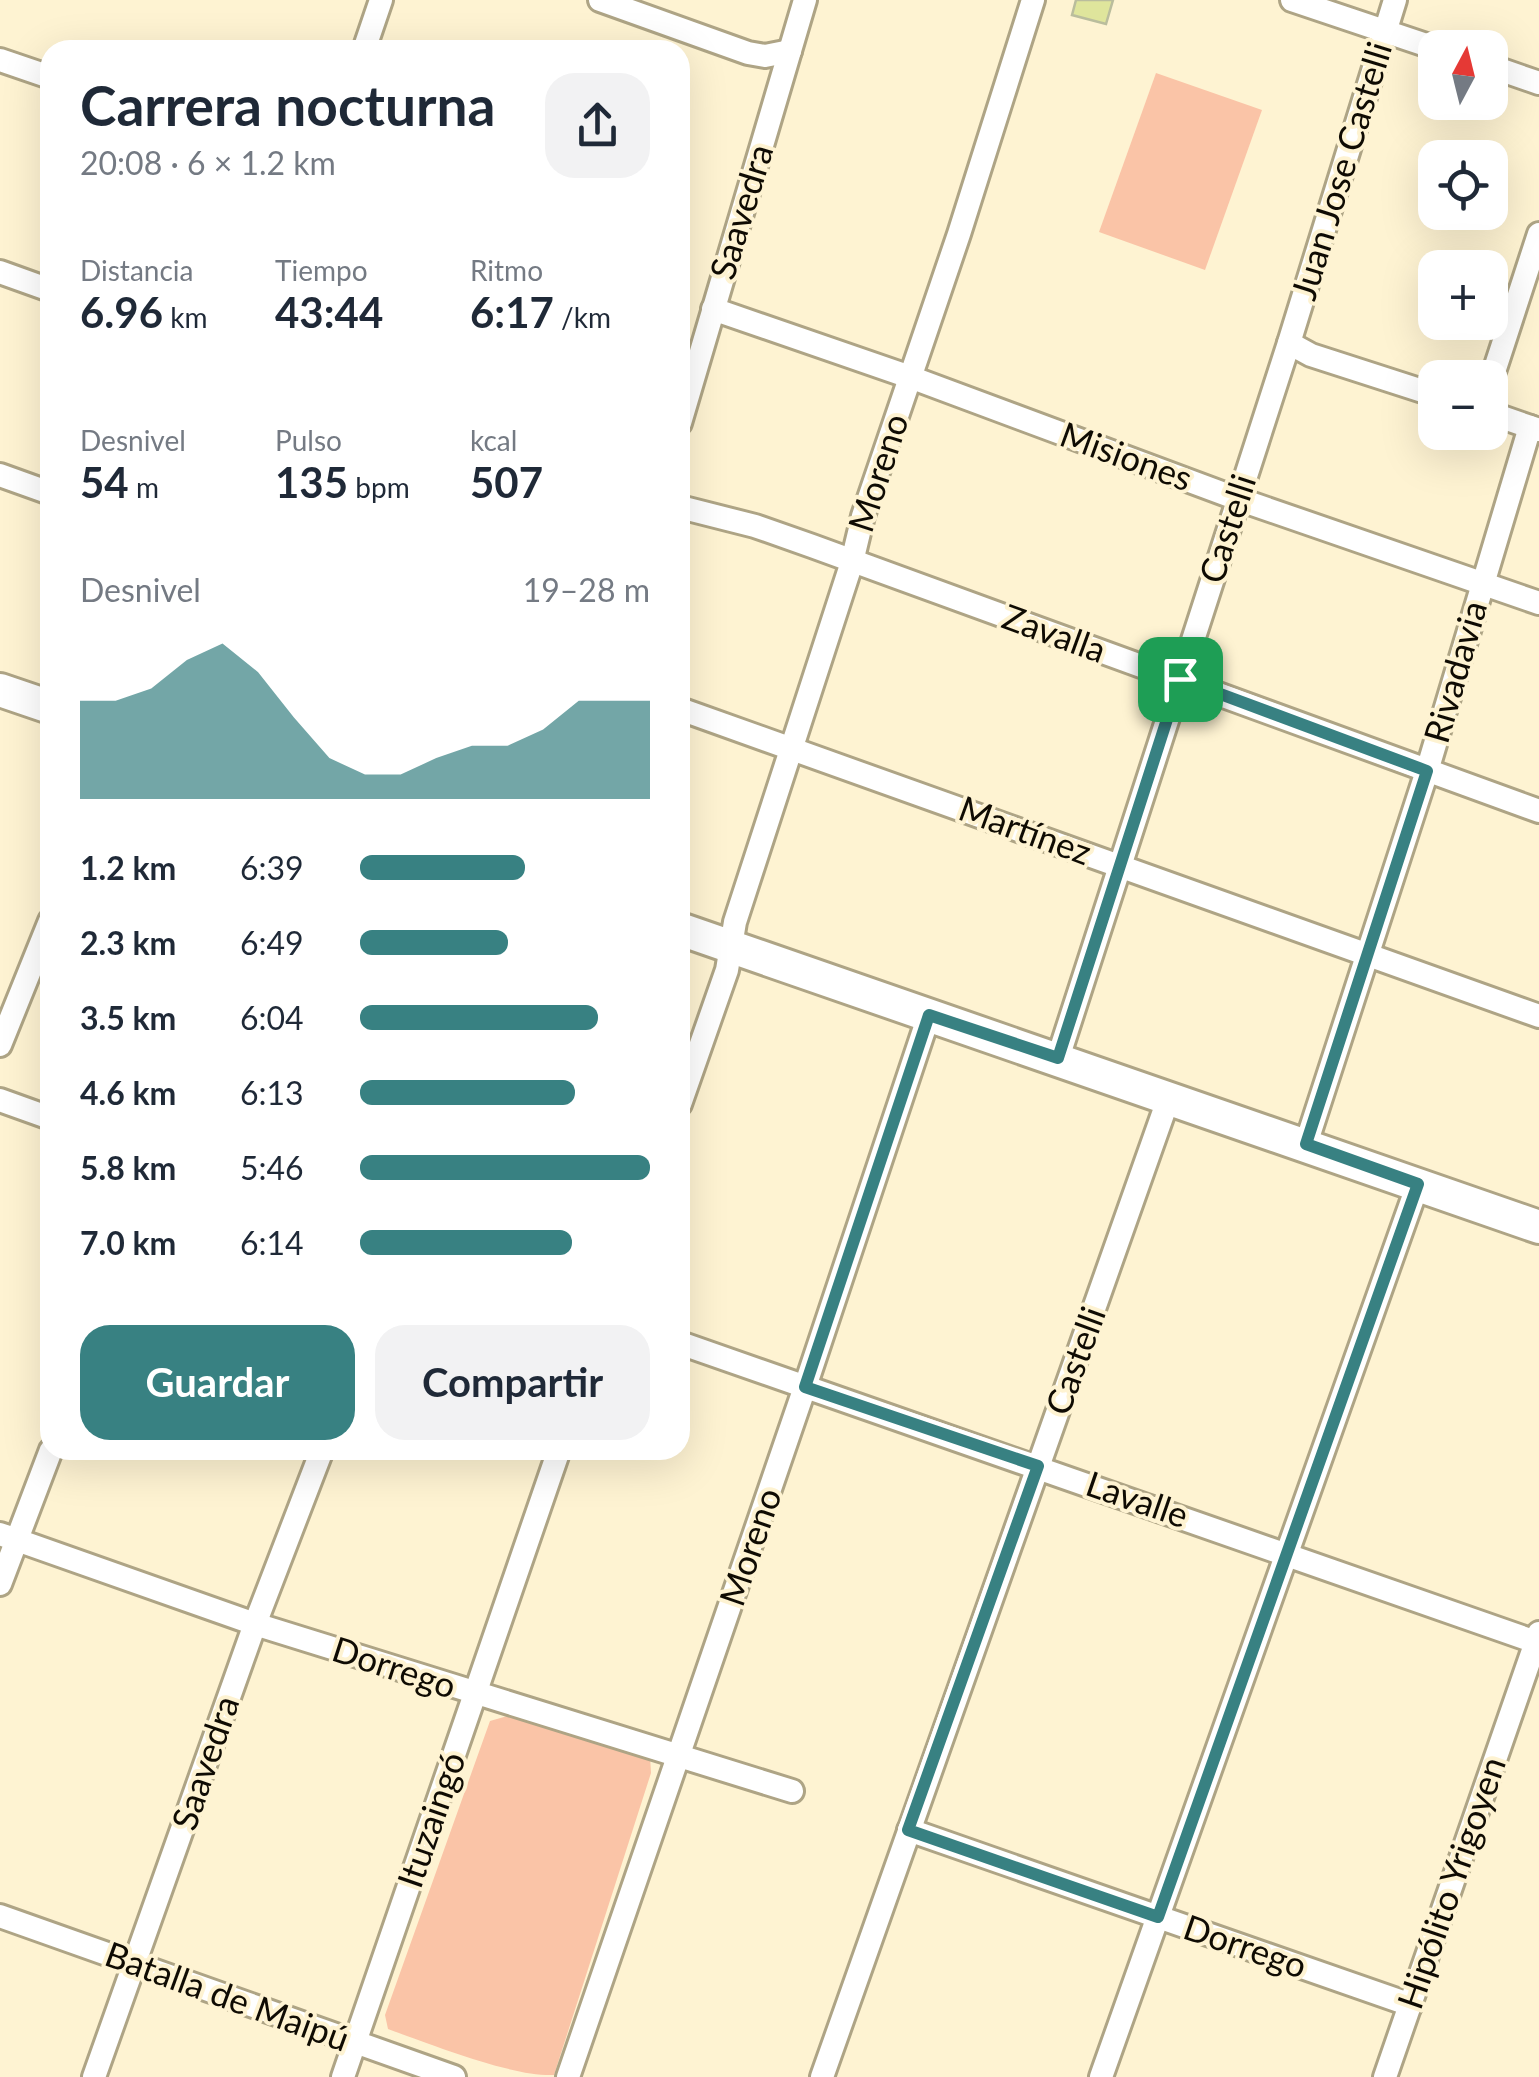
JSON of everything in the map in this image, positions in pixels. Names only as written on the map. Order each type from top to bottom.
[{"type":"street","points":[[367,40],[381,0]]},
{"type":"street","points":[[600,0],[748,53],[765,56],[790,51]]},
{"type":"street","name":"Saavedra","points":[[690,388],[805,0]]},
{"type":"street","name":"Moreno","points":[[732,948],[735,922],[852,562],[866,506],[960,234],[1033,0]]},
{"type":"street","points":[[1292,0],[1418,42]]},
{"type":"street","name":"Juan Jose Castelli","points":[[1289,343],[1395,0]]},
{"type":"street","points":[[0,60],[40,74]]},
{"type":"street","points":[[1508,72],[1539,83]]},
{"type":"street","points":[[1498,360],[1539,234]]},
{"type":"street","points":[[0,272],[40,286]]},
{"type":"street","name":"Misiones","points":[[713,309],[1539,603]]},
{"type":"street","points":[[1289,343],[1312,355],[1418,389]]},
{"type":"street","name":"Castelli","points":[[1058,1058],[1289,343]]},
{"type":"street","points":[[1508,420],[1535,429]]},
{"type":"street","name":"Rivadavia","points":[[1306,1144],[1427,771],[1482,583],[1535,429]]},
{"type":"street","points":[[0,475],[40,489]]},
{"type":"street","name":"Zavalla","points":[[690,510],[755,526],[1539,811]]},
{"type":"street","points":[[0,690],[40,704]]},
{"type":"street","name":"Martínez","points":[[690,712],[1539,1016]]},
{"type":"street","points":[[690,933],[1539,1226]]},
{"type":"street","points":[[0,1044],[40,946]]},
{"type":"street","points":[[690,1075],[732,948]]},
{"type":"street","name":"Moreno","points":[[568,2077],[929,1015]]},
{"type":"street","name":"Castelli","points":[[822,2077],[1169,1097]]},
{"type":"street","points":[[0,1100],[40,1114]]},
{"type":"street","points":[[1101,2077],[1418,1184]]},
{"type":"street","name":"Lavalle","points":[[690,1347],[1538,1637]]},
{"type":"street","points":[[0,1584],[8,1536],[46,1460]]},
{"type":"street","name":"Saavedra","points":[[94,2077],[255,1624],[318,1460]]},
{"type":"street","name":"Ituzaingó","points":[[343,2077],[556,1460]]},
{"type":"street","name":"Dorrego","points":[[8,1536],[255,1624],[792,1792]]},
{"type":"street","name":"Hipólito Yrigoyen","points":[[1386,2077],[1538,1637]]},
{"type":"street","name":"Dorrego","points":[[908,1830],[1410,2005]]},
{"type":"street","name":"Batalla de Maipú","points":[[0,1916],[454,2077]]},
{"type":"shaded area","points":[[1156,73],[1262,110],[1205,270],[1099,232]]},
{"type":"shaded area","points":[[514,1714],[650,1756],[651,1773],[554,2075],[516,2071],[448,2051],[388,2029],[385,2015],[490,1721]]},
{"type":"building","points":[[1076,0],[1113,0],[1106,24],[1072,15]]},
{"type":"route","points":[[1180,679],[1427,771],[1306,1144],[1418,1184],[1158,1917],[908,1830],[1038,1466],[805,1387],[929,1015],[1058,1058],[1180,679]]}]
